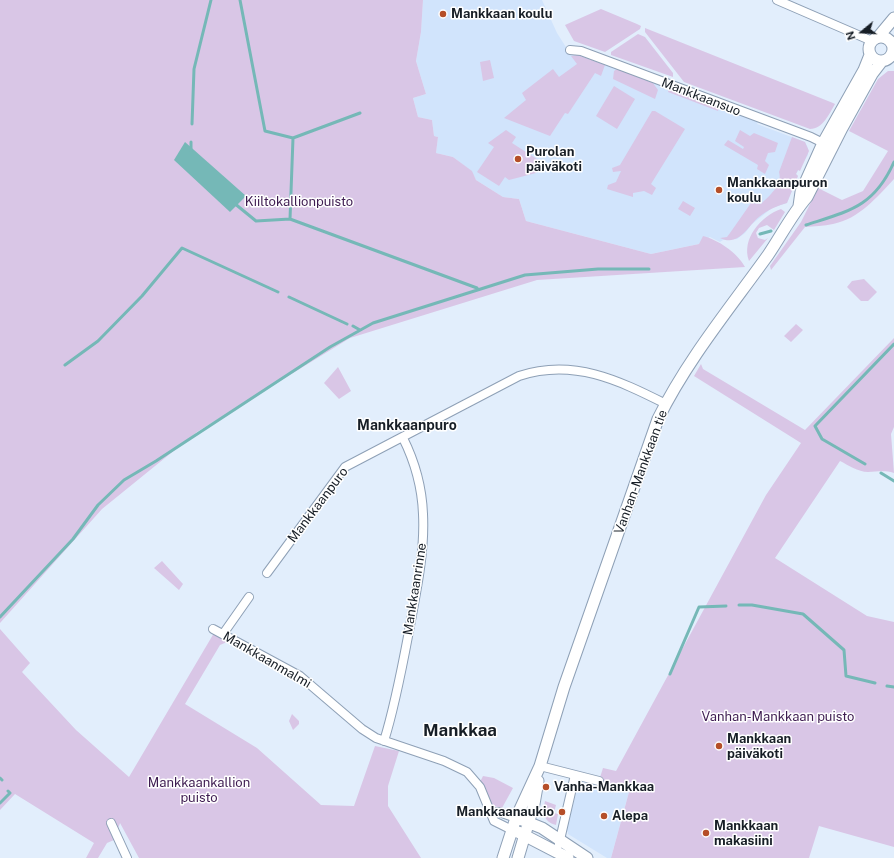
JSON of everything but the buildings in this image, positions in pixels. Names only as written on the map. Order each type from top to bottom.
[{"type":"main road","points":[[875,39],[885,37],[893,48],[887,60],[875,60],[870,55],[869,49],[875,39],[894,18]]},
{"type":"main road","name":"Vanhan-Mankkaan tie","points":[[503,858],[516,818],[540,766],[563,691],[595,598],[652,435],[666,404],[714,328],[768,255],[799,206],[807,197],[827,145],[870,55]]},
{"type":"main road","name":"Vanhan-Mankkaan tie","points":[[827,145],[872,74],[882,61]]},
{"type":"main road","name":"Vanhan-Mankkaan tie","points":[[518,858],[534,804],[540,766]]},
{"type":"main road","points":[[516,818],[542,828],[568,858]]},
{"type":"main road","points":[[512,830],[559,846],[587,858]]},
{"type":"street","points":[[777,0],[875,39]]},
{"type":"street","name":"Mankkaansuo","points":[[570,50],[581,51],[827,145]]},
{"type":"street","name":"Mankkaanpuro","points":[[267,573],[345,467],[355,460],[403,438],[415,429],[519,376],[543,370],[575,369],[614,379],[666,404]]},
{"type":"street","name":"Mankkaanrinne","points":[[384,741],[402,669],[420,566],[423,530],[420,494],[410,452],[403,438]]},
{"type":"street","points":[[223,634],[249,597]]},
{"type":"street","name":"Mankkaanmalmi","points":[[214,629],[300,676],[362,729],[384,741],[449,763],[467,772],[480,787],[494,821],[512,830]]},
{"type":"street","points":[[540,766],[599,781]]},
{"type":"street","points":[[559,846],[575,775]]},
{"type":"street","points":[[489,812],[499,812],[516,818]]},
{"type":"street","points":[[111,823],[127,858]]},
{"type":"shaded area","points":[[423,0],[542,0],[557,33],[571,55],[578,55],[758,121],[757,124],[805,142],[808,148],[808,155],[796,174],[798,176],[787,203],[772,208],[752,224],[745,233],[737,239],[723,240],[720,242],[710,237],[699,244],[651,254],[526,221],[519,199],[503,197],[476,180],[471,171],[453,157],[436,153],[438,137],[434,136],[432,120],[418,117],[413,98],[426,94],[416,61],[421,32]]},
{"type":"shaded area","points":[[185,142],[246,196],[230,212],[174,160]]},
{"type":"shaded area","points":[[579,783],[629,792],[611,858],[607,858],[568,834],[566,831]]},
{"type":"green space","name":"Kiiltokallionpuisto","points":[[0,0],[423,0],[421,32],[416,61],[426,94],[413,98],[418,117],[432,120],[434,136],[438,137],[436,153],[453,157],[472,171],[476,180],[503,197],[519,199],[526,221],[651,254],[699,244],[703,236],[715,240],[727,247],[737,256],[745,267],[537,280],[350,338],[197,432],[102,509],[0,623]]},
{"type":"green space","points":[[601,9],[641,26],[640,29],[605,52],[574,41],[565,25]]},
{"type":"green space","points":[[645,28],[835,104],[822,124],[810,129],[684,82],[645,32]]},
{"type":"green space","points":[[638,34],[645,37],[673,73],[673,77],[611,55],[611,52]]},
{"type":"green space","points":[[578,55],[605,65],[601,76],[595,73],[568,114],[565,113],[550,136],[504,118],[526,100],[522,93],[553,69],[559,77],[577,64],[571,56]]},
{"type":"green space","points":[[490,60],[494,78],[483,81],[480,62]]},
{"type":"green space","points":[[617,69],[653,83],[658,90],[655,99],[613,79],[614,71]]},
{"type":"green space","points":[[888,71],[894,71],[894,179],[867,206],[851,217],[833,224],[805,227],[771,270],[770,266],[801,222],[818,188],[842,200],[863,191],[888,151],[849,131],[878,79]]},
{"type":"green space","points":[[614,86],[635,99],[617,129],[596,116]]},
{"type":"green space","points":[[669,88],[719,107],[718,111],[668,92]]},
{"type":"green space","points":[[652,111],[655,111],[685,129],[651,184],[656,188],[652,195],[644,191],[633,193],[633,197],[607,189],[608,185],[616,182],[621,171],[613,172],[612,168],[620,165]]},
{"type":"green space","name":"Purolan päiväkoti","points":[[506,130],[516,137],[512,143],[543,163],[536,173],[509,180],[505,177],[499,186],[477,172],[494,147],[488,143]]},
{"type":"green space","points":[[740,130],[750,136],[754,133],[778,143],[775,152],[768,153],[765,161],[769,165],[765,174],[757,169],[758,165],[724,145],[728,140],[743,149],[744,147],[735,141]]},
{"type":"green space","points":[[792,137],[805,142],[809,151],[800,171],[798,170],[796,174],[798,176],[787,203],[772,208],[762,215],[738,238],[727,240],[720,238],[727,237],[751,203],[761,204],[777,186],[780,177],[779,172]]},
{"type":"green space","points":[[683,201],[695,208],[690,216],[678,209]]},
{"type":"green space","points":[[781,209],[785,212],[774,230],[767,225],[759,228],[756,233],[758,238],[765,240],[768,238],[749,261],[747,253],[748,245],[754,229],[766,217]]},
{"type":"green space","points":[[864,279],[877,292],[868,301],[861,301],[847,287],[852,281]]},
{"type":"green space","points":[[796,324],[803,330],[791,342],[784,336]]},
{"type":"green space","name":"Vanhan-Mankkaan puisto","points":[[894,338],[894,427],[891,434],[894,473],[884,471],[864,472],[840,461],[775,558],[867,616],[894,622],[894,847],[819,826],[809,858],[611,858],[629,792],[597,787],[603,768],[616,771],[766,495],[801,443],[694,376],[701,364],[703,369],[805,430]]},
{"type":"green space","points":[[338,367],[351,391],[339,399],[324,383]]},
{"type":"green space","points":[[162,561],[183,584],[179,590],[154,568]]},
{"type":"green space","name":"Mankkaankallion puisto","points":[[0,629],[30,663],[22,672],[76,730],[129,777],[214,633],[227,642],[220,645],[185,704],[257,748],[321,805],[354,806],[375,746],[399,751],[388,786],[388,806],[421,858],[139,858],[120,823],[114,840],[107,843],[98,858],[86,858],[94,843],[15,794],[0,810]]},
{"type":"green space","points":[[292,714],[299,721],[299,724],[293,730],[289,721]]},
{"type":"green space","points":[[483,776],[494,778],[513,788],[502,808],[494,805],[488,799],[480,782]]},
{"type":"green space","points":[[545,801],[556,805],[554,813],[558,814],[556,825],[552,824],[546,819],[544,813]]},
{"type":"waterway","points":[[192,124],[194,69],[211,0]]},
{"type":"waterway","points":[[240,0],[265,131],[293,138]]},
{"type":"waterway","points":[[290,219],[293,138],[360,113]]},
{"type":"waterway","points":[[191,142],[191,150]]},
{"type":"waterway","points":[[806,225],[847,211],[869,198],[878,189],[894,162]]},
{"type":"waterway","points":[[234,203],[256,221],[290,219],[477,288]]},
{"type":"waterway","points":[[760,234],[771,231]]},
{"type":"waterway","points":[[65,365],[98,341],[142,296],[182,248],[278,292]]},
{"type":"waterway","points":[[0,617],[73,539],[98,505],[124,480],[156,461],[330,347],[373,323],[525,275],[598,269],[649,269]]},
{"type":"waterway","points":[[289,297],[347,324]]},
{"type":"waterway","points":[[353,326],[360,330]]},
{"type":"waterway","points":[[865,464],[822,439],[815,426],[894,344]]},
{"type":"waterway","points":[[881,473],[894,481]]},
{"type":"waterway","points":[[739,605],[752,605],[803,614],[844,650],[846,676],[875,683]]},
{"type":"waterway","points":[[670,674],[699,607],[726,606]]},
{"type":"waterway","points":[[887,686],[894,687]]},
{"type":"waterway","points":[[0,803],[10,793],[8,791]]},
{"type":"place","name":"Mankkaan koulu","points":[[443,14]]},
{"type":"place","name":"Purolan päiväkoti","points":[[518,159]]},
{"type":"place","name":"Mankkaanpuron koulu","points":[[719,190]]},
{"type":"place","name":"Mankkaan päiväkoti","points":[[719,746]]},
{"type":"place","name":"Vanha-Mankkaa","points":[[546,787]]},
{"type":"place","name":"Mankkaanaukio","points":[[562,812]]},
{"type":"place","name":"Alepa","points":[[604,816]]},
{"type":"place","name":"Mankkaan makasiini","points":[[706,833]]},
{"type":"district","name":"Mankkaanpuro","points":[[407,426]]},
{"type":"district","name":"Mankkaa","points":[[460,731]]}]
